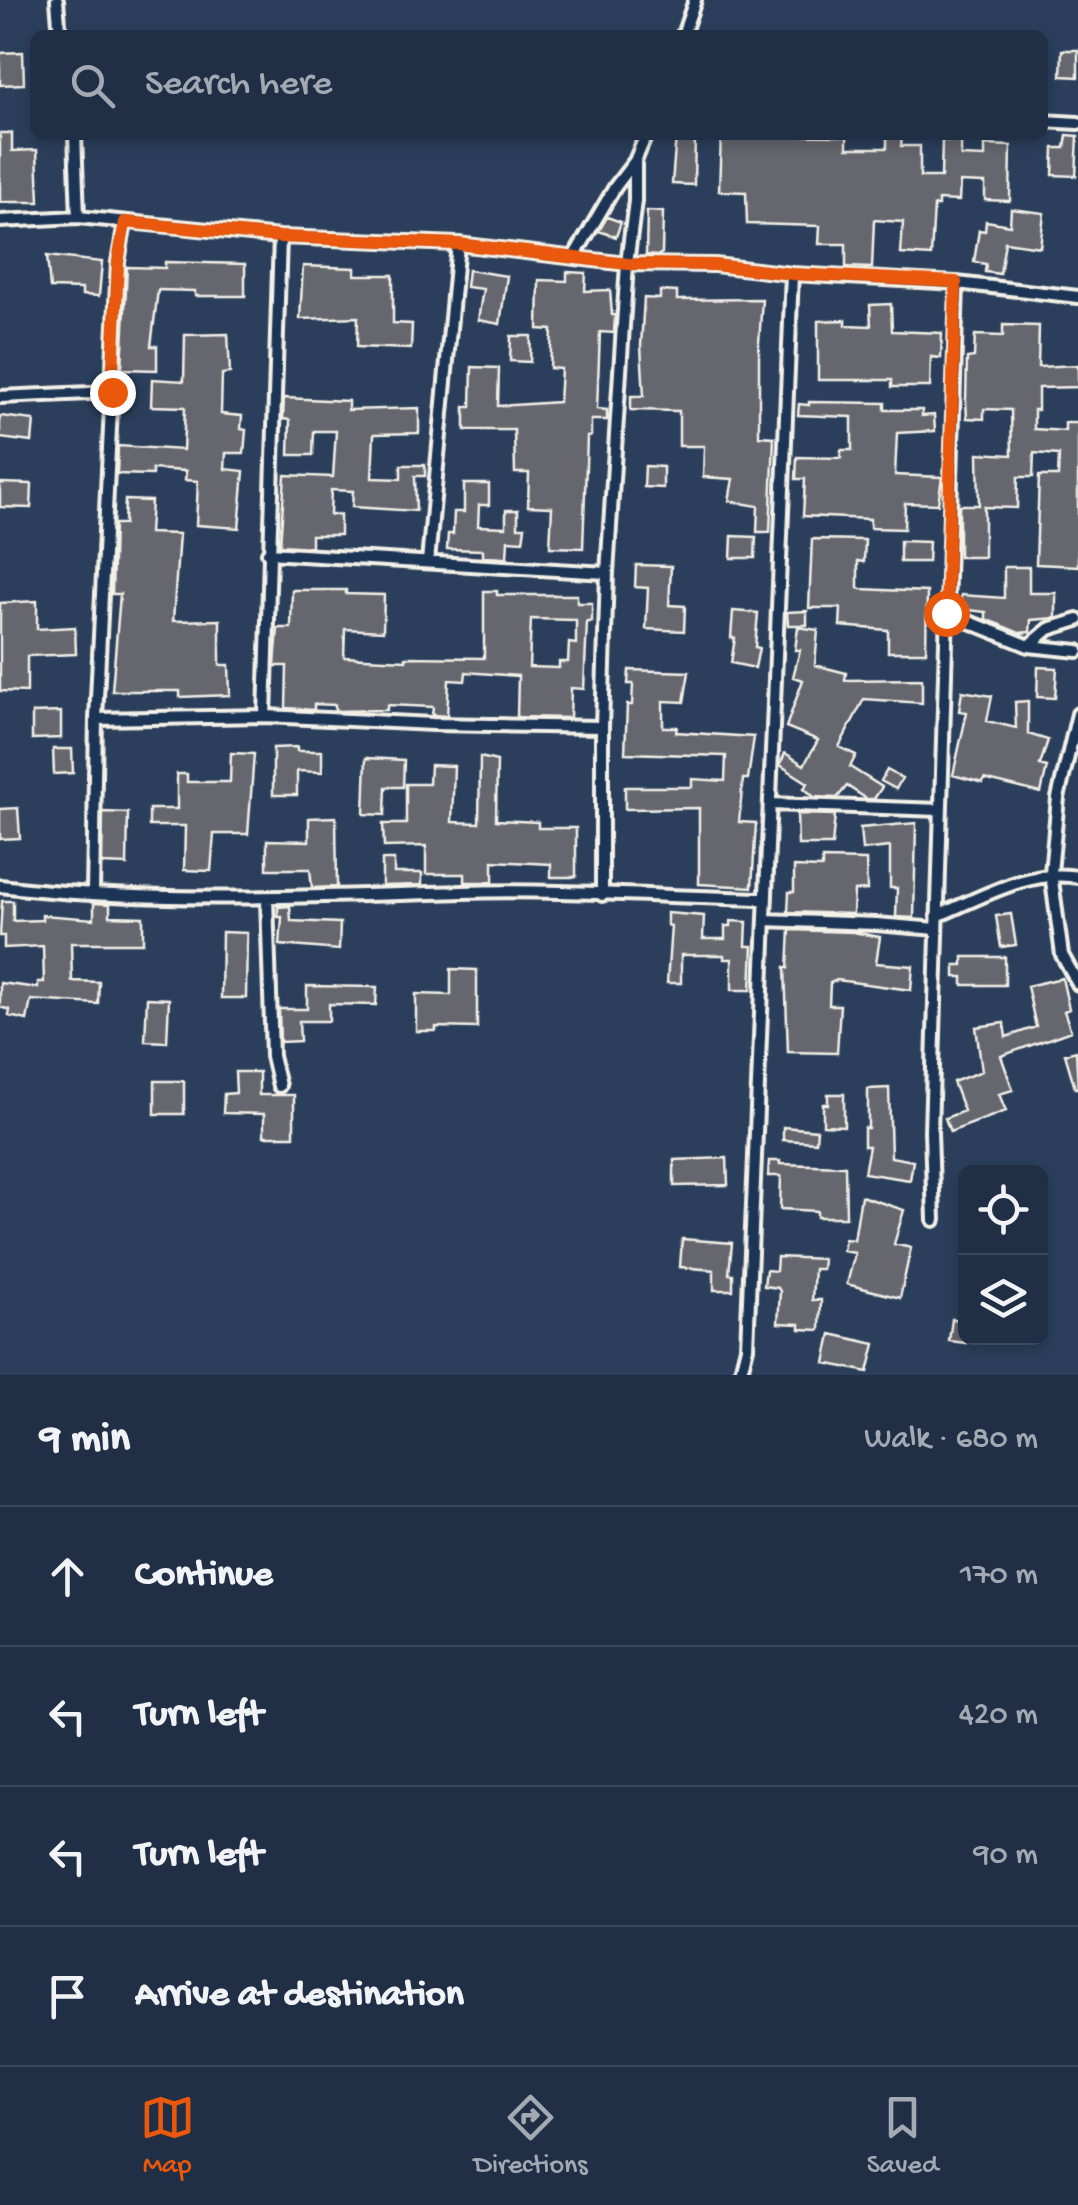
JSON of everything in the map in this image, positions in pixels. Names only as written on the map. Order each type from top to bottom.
[{"type":"street","points":[[56,0],[59,30]]},
{"type":"street","points":[[685,30],[695,0]]},
{"type":"street","points":[[1048,122],[1078,123]]},
{"type":"street","points":[[75,140],[78,217]]},
{"type":"street","points":[[575,256],[615,187],[636,161],[644,140]]},
{"type":"street","points":[[602,895],[607,572],[636,161]]},
{"type":"street","points":[[0,220],[78,217],[280,237],[458,244],[628,264],[714,265],[792,274],[956,282],[1078,297]]},
{"type":"street","points":[[93,893],[96,719],[118,262],[125,222]]},
{"type":"street","points":[[266,716],[280,237]]},
{"type":"street","points":[[428,562],[458,244]]},
{"type":"street","points":[[740,1375],[747,1347],[792,274]]},
{"type":"street","points":[[934,1220],[930,1132],[956,282]]},
{"type":"street","points":[[0,397],[112,392]]},
{"type":"street","points":[[268,553],[607,572]]},
{"type":"street","points":[[946,613],[1029,646],[1078,651]]},
{"type":"street","points":[[1029,646],[1050,629],[1078,620]]},
{"type":"street","points":[[1078,714],[1058,798],[1051,874],[1062,954],[1078,984]]},
{"type":"street","points":[[96,719],[266,716],[602,727]]},
{"type":"street","points":[[770,804],[941,810]]},
{"type":"street","points":[[937,916],[1028,879],[1051,874],[1078,876]]},
{"type":"street","points":[[0,886],[266,898],[464,892],[766,899]]},
{"type":"street","points":[[266,898],[272,1056],[279,1086]]},
{"type":"street","points":[[765,920],[937,930]]},
{"type":"building","points":[[1062,50],[1078,50],[1078,77],[1061,76]]},
{"type":"building","points":[[23,52],[24,84],[0,85],[0,53]]},
{"type":"building","points":[[0,133],[12,133],[12,151],[37,150],[39,202],[0,202]]},
{"type":"building","points":[[1067,135],[1078,136],[1076,176],[1053,175],[1054,148],[1065,148]]},
{"type":"building","points":[[676,140],[695,140],[694,185],[672,184]]},
{"type":"building","points":[[721,140],[847,140],[847,148],[887,148],[887,140],[902,140],[901,146],[920,146],[920,177],[941,177],[942,140],[961,141],[961,156],[985,157],[985,145],[1011,146],[1010,201],[985,200],[985,183],[960,182],[959,201],[938,200],[938,206],[934,206],[931,256],[901,254],[903,222],[874,220],[872,268],[846,267],[846,244],[819,244],[820,226],[747,224],[746,192],[719,191]]},
{"type":"building","points":[[1011,209],[1044,213],[1040,247],[1005,242],[1000,274],[985,272],[986,264],[974,262],[979,230],[985,231],[986,221],[1010,225]]},
{"type":"building","points":[[647,211],[663,212],[662,253],[657,256],[646,255]]},
{"type":"building","points":[[607,217],[621,222],[616,237],[599,231]]},
{"type":"building","points":[[47,256],[102,262],[99,296],[82,295],[82,289],[50,288]]},
{"type":"building","points":[[165,262],[245,264],[245,296],[195,296],[195,291],[158,290],[151,346],[157,346],[157,370],[122,369],[127,267],[165,268]]},
{"type":"building","points":[[303,266],[355,268],[355,275],[393,275],[393,323],[412,324],[411,349],[357,347],[358,317],[300,319]]},
{"type":"building","points":[[468,270],[507,276],[500,324],[478,320],[483,289],[466,287]]},
{"type":"building","points":[[567,272],[586,273],[585,291],[610,290],[615,315],[614,333],[600,332],[597,409],[607,410],[607,420],[591,420],[591,436],[587,437],[583,548],[550,547],[552,507],[528,506],[529,473],[515,473],[514,430],[465,430],[465,407],[471,407],[472,367],[499,368],[498,406],[559,402],[561,369],[550,368],[552,330],[538,329],[539,280],[567,281]]},
{"type":"building","points":[[660,291],[677,292],[677,300],[762,299],[759,436],[774,437],[770,532],[757,532],[758,506],[729,501],[733,479],[703,477],[704,446],[679,446],[679,411],[631,410],[631,396],[644,396],[644,298],[660,299]]},
{"type":"building","points":[[891,304],[892,331],[942,333],[941,358],[931,357],[930,387],[892,387],[892,380],[818,380],[818,321],[846,320],[846,325],[871,326],[870,305]]},
{"type":"building","points":[[1003,325],[1039,326],[1038,367],[1078,365],[1078,387],[1038,388],[1034,429],[1065,431],[1065,423],[1078,423],[1078,566],[1036,564],[1039,476],[1058,476],[1059,455],[1034,453],[1033,477],[1018,477],[1017,508],[984,507],[984,557],[959,557],[959,505],[979,505],[978,453],[1012,455],[1011,410],[984,409],[984,419],[967,418],[967,358],[974,357],[975,335],[1003,336]]},
{"type":"building","points":[[228,334],[230,373],[222,374],[221,414],[242,416],[241,429],[246,430],[244,453],[226,453],[225,469],[244,471],[239,528],[196,525],[198,481],[185,480],[186,471],[152,469],[152,475],[117,474],[118,446],[183,450],[185,407],[151,406],[152,379],[184,381],[185,335]]},
{"type":"building","points":[[511,336],[531,336],[530,362],[510,361]]},
{"type":"building","points":[[284,398],[348,401],[348,410],[419,408],[419,433],[374,434],[372,478],[401,479],[401,465],[425,465],[425,476],[415,476],[416,511],[352,507],[353,491],[331,490],[330,515],[340,515],[340,535],[311,535],[311,547],[280,545],[285,475],[333,477],[336,431],[314,431],[313,455],[289,455],[290,420],[283,419]]},
{"type":"building","points":[[885,403],[885,410],[922,410],[922,416],[934,415],[935,431],[897,433],[895,475],[942,477],[938,504],[905,503],[904,529],[870,528],[870,519],[803,516],[805,479],[796,479],[797,457],[841,458],[841,450],[852,450],[852,417],[798,415],[799,404]]},
{"type":"building","points":[[0,416],[34,420],[32,442],[0,438]]},
{"type":"building","points":[[645,466],[663,467],[663,488],[644,487]]},
{"type":"building","points":[[0,483],[32,484],[31,508],[0,507]]},
{"type":"building","points":[[464,484],[489,484],[489,505],[479,505],[478,526],[506,527],[506,510],[518,510],[518,527],[525,527],[523,541],[508,540],[507,558],[483,557],[483,550],[447,549],[448,534],[453,534],[454,512],[464,512]]},
{"type":"building","points":[[125,500],[151,501],[149,533],[179,534],[173,621],[220,620],[220,665],[229,665],[230,695],[180,697],[180,691],[112,691],[120,594],[112,594],[114,524],[124,524]]},
{"type":"building","points":[[732,536],[756,537],[755,558],[731,558]]},
{"type":"building","points":[[812,539],[865,540],[864,562],[858,561],[858,588],[927,592],[926,652],[888,652],[888,630],[840,626],[841,608],[809,608]]},
{"type":"building","points":[[900,541],[929,542],[928,562],[900,562]]},
{"type":"building","points":[[636,565],[671,566],[669,605],[685,606],[684,631],[646,629],[648,588],[635,587]]},
{"type":"building","points":[[1004,567],[1029,567],[1029,593],[1056,593],[1056,618],[1031,620],[1030,632],[1019,633],[986,619],[986,612],[960,609],[961,595],[1004,598]]},
{"type":"building","points":[[292,590],[384,595],[383,631],[345,629],[344,657],[484,658],[484,591],[497,591],[497,595],[577,595],[577,603],[592,603],[592,622],[587,622],[584,689],[571,688],[570,718],[517,717],[518,676],[466,672],[465,681],[449,680],[447,716],[432,715],[433,707],[387,705],[387,710],[335,711],[335,705],[314,704],[314,710],[286,708],[287,666],[275,666],[278,628],[291,628]],"holes":[[[531,619],[576,620],[576,644],[569,643],[568,662],[559,662],[559,668],[529,667]]]},
{"type":"building","points":[[37,601],[37,629],[75,627],[76,654],[27,656],[27,692],[0,691],[0,603]]},
{"type":"building","points":[[733,611],[758,613],[755,668],[731,663],[735,638],[731,638]]},
{"type":"building","points":[[807,611],[807,625],[788,625],[787,612]]},
{"type":"building","points":[[798,627],[818,630],[815,665],[846,673],[845,680],[922,679],[922,703],[864,699],[839,747],[856,755],[850,767],[882,787],[874,799],[867,799],[847,786],[837,798],[814,797],[804,788],[808,783],[780,765],[785,753],[804,765],[818,740],[786,727],[803,680],[793,677],[800,650],[795,650]]},
{"type":"building","points":[[1038,667],[1057,668],[1055,698],[1037,697]]},
{"type":"building","points":[[629,670],[689,672],[684,702],[663,701],[663,727],[677,727],[676,732],[754,737],[748,779],[743,779],[739,822],[756,823],[752,887],[699,884],[699,808],[625,809],[625,787],[692,787],[692,779],[725,781],[726,756],[625,753],[627,705],[632,705]]},
{"type":"building","points":[[962,691],[992,696],[987,721],[1016,728],[1015,702],[1028,701],[1028,734],[1048,740],[1040,765],[1047,767],[1041,793],[953,775],[967,712],[959,711]]},
{"type":"building","points":[[61,712],[61,738],[32,739],[32,713]]},
{"type":"building","points":[[297,747],[297,751],[322,751],[322,772],[297,771],[297,795],[273,795],[273,748]]},
{"type":"building","points":[[53,749],[72,749],[73,773],[54,774]]},
{"type":"building","points":[[231,753],[254,754],[248,834],[214,834],[211,871],[184,870],[185,826],[149,826],[149,809],[177,809],[177,774],[187,774],[187,782],[230,782]]},
{"type":"building","points":[[480,757],[497,761],[496,820],[538,822],[538,828],[576,828],[576,877],[551,877],[551,864],[493,861],[493,882],[465,882],[465,874],[426,874],[426,846],[384,847],[383,824],[406,824],[406,784],[429,784],[430,765],[454,766],[452,822],[479,823]]},
{"type":"building","points":[[366,758],[404,760],[403,787],[386,787],[385,815],[364,814]]},
{"type":"building","points":[[887,770],[902,778],[896,789],[881,781]]},
{"type":"building","points":[[18,808],[20,838],[0,839],[0,809]]},
{"type":"building","points":[[103,812],[128,813],[127,865],[102,864]]},
{"type":"building","points":[[797,814],[835,815],[832,845],[798,845]]},
{"type":"building","points":[[336,817],[337,887],[312,888],[310,869],[267,869],[267,840],[309,841],[309,818]]},
{"type":"building","points":[[916,823],[914,918],[896,917],[897,888],[890,888],[890,847],[862,850],[860,828]]},
{"type":"building","points":[[822,859],[866,860],[867,890],[854,891],[853,914],[788,912],[789,892],[794,892],[794,867],[822,868]]},
{"type":"building","points":[[382,860],[394,860],[394,873],[422,873],[422,885],[382,886]]},
{"type":"building","points":[[2,901],[13,901],[13,921],[42,920],[42,915],[94,919],[94,903],[110,904],[110,916],[143,917],[143,943],[71,943],[72,981],[99,982],[98,1004],[31,1000],[27,1020],[9,1016],[10,1010],[0,1007],[0,983],[38,988],[38,982],[44,982],[43,946],[4,948],[4,936],[0,936]]},
{"type":"building","points":[[290,906],[291,921],[340,923],[339,950],[280,945],[282,917],[278,917],[278,907]]},
{"type":"building","points":[[667,913],[704,916],[703,939],[725,939],[725,926],[731,926],[731,921],[747,922],[746,946],[753,946],[751,990],[732,990],[732,959],[724,959],[724,955],[681,955],[681,983],[667,983],[671,926],[667,925]]},
{"type":"building","points":[[1011,914],[1016,945],[1001,947],[996,916]]},
{"type":"building","points":[[790,930],[880,937],[876,963],[913,966],[911,990],[837,980],[830,983],[829,1005],[840,1005],[837,1053],[788,1052],[785,967],[788,968]]},
{"type":"building","points":[[222,932],[247,933],[246,998],[221,998]]},
{"type":"building","points":[[963,957],[1005,957],[1005,985],[963,985],[963,977],[955,977],[955,965],[963,965]]},
{"type":"building","points":[[451,969],[477,970],[477,1028],[436,1027],[436,1031],[416,1031],[416,994],[451,995]]},
{"type":"building","points":[[1062,978],[1069,1009],[1064,1011],[1071,1031],[1001,1056],[1013,1090],[999,1094],[1006,1111],[950,1132],[945,1118],[964,1111],[953,1082],[982,1071],[976,1027],[1004,1023],[1006,1037],[1036,1027],[1027,986]]},
{"type":"building","points":[[307,986],[377,987],[376,1005],[329,1004],[329,1021],[299,1021],[300,1041],[280,1042],[279,1009],[307,1009]]},
{"type":"building","points":[[147,998],[169,999],[167,1042],[145,1041]]},
{"type":"building","points":[[1076,1051],[1078,1088],[1065,1054]]},
{"type":"building","points":[[235,1072],[259,1072],[259,1095],[294,1095],[294,1136],[264,1136],[264,1114],[223,1113],[224,1094],[236,1093]]},
{"type":"building","points":[[155,1081],[184,1081],[184,1114],[155,1114]]},
{"type":"building","points":[[889,1088],[891,1157],[913,1161],[910,1180],[864,1173],[869,1146],[864,1146],[868,1089]]},
{"type":"building","points":[[828,1094],[844,1094],[844,1126],[823,1125],[823,1104],[828,1104]]},
{"type":"building","points":[[783,1127],[817,1130],[816,1142],[783,1140]]},
{"type":"building","points":[[727,1158],[728,1185],[674,1186],[674,1160]]},
{"type":"building","points":[[769,1161],[845,1166],[846,1217],[817,1217],[817,1211],[780,1209],[781,1176],[768,1176]]},
{"type":"building","points":[[861,1196],[904,1210],[894,1244],[911,1248],[900,1298],[847,1284],[855,1253],[843,1251],[845,1239],[854,1240]]},
{"type":"building","points":[[682,1239],[732,1243],[729,1274],[733,1274],[733,1290],[714,1290],[714,1270],[680,1267]]},
{"type":"building","points":[[777,1257],[823,1259],[822,1269],[814,1269],[812,1300],[821,1300],[820,1330],[778,1323],[780,1291],[764,1286],[766,1270],[776,1271]]},
{"type":"building","points":[[952,1319],[958,1319],[958,1342],[949,1341]]},
{"type":"building","points":[[831,1334],[875,1344],[868,1372],[825,1363]]},
{"type":"route","points":[[112,392],[118,262],[125,222],[280,237],[458,244],[628,264],[714,265],[792,274],[956,282],[946,613]]}]
